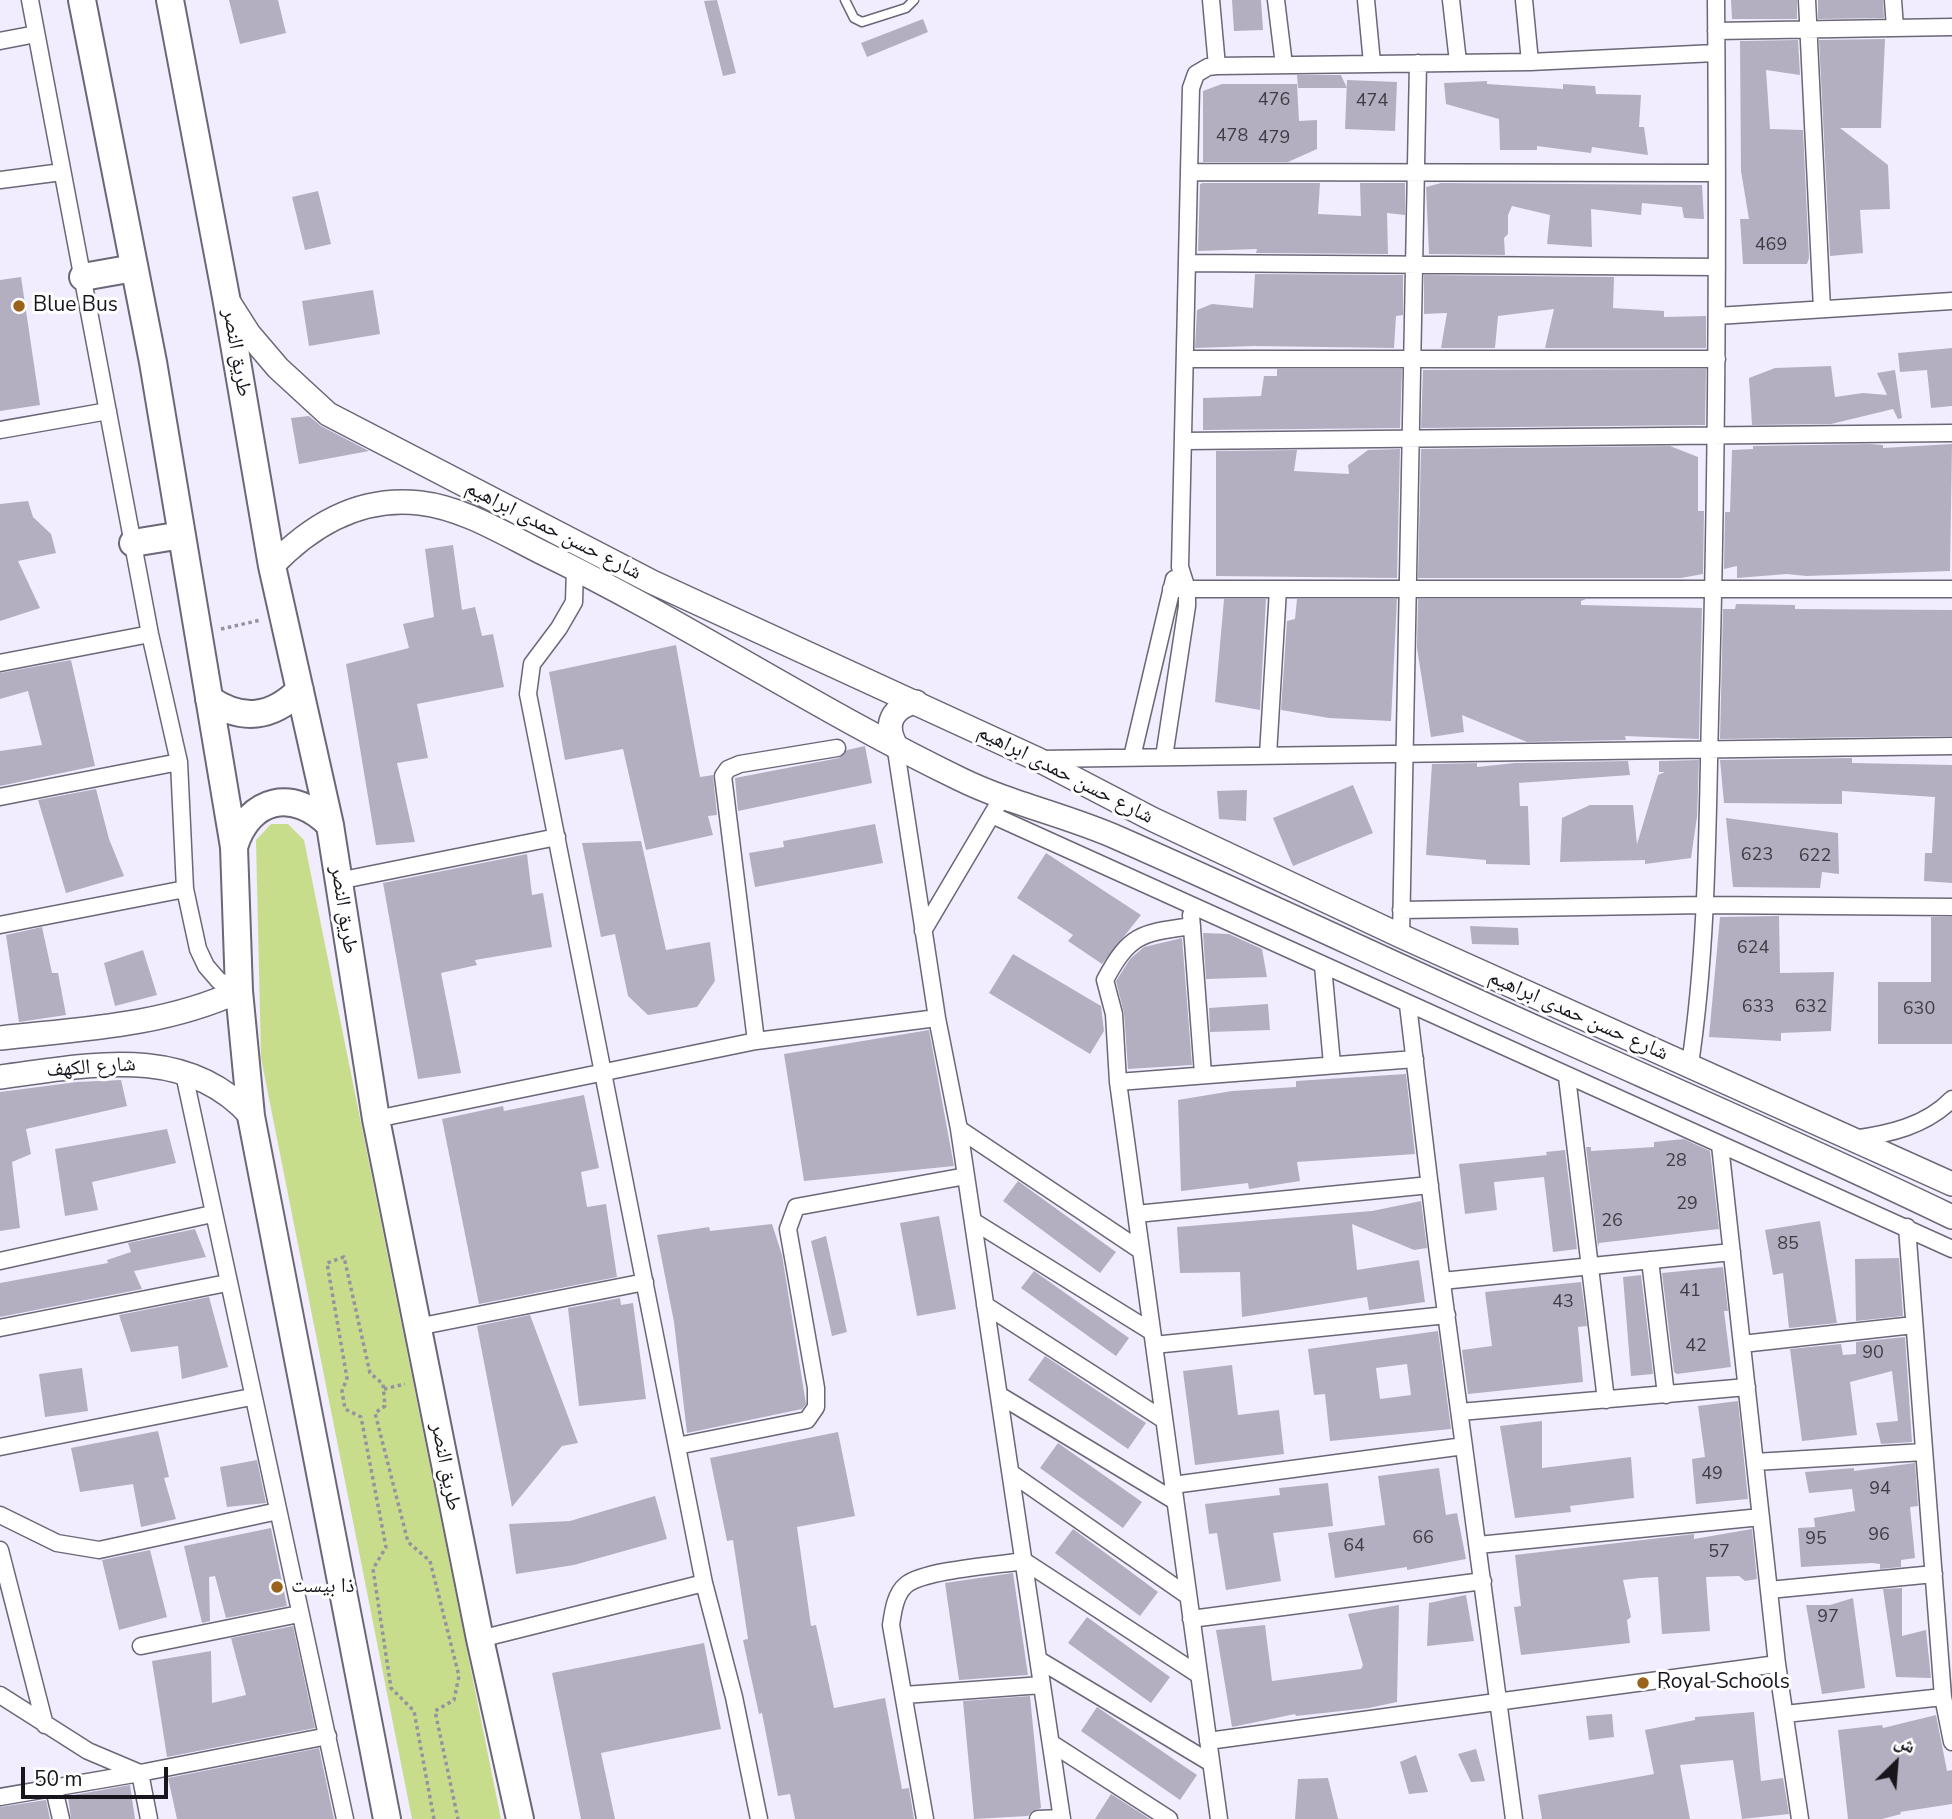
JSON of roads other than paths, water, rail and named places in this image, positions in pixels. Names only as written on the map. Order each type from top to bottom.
[{"type":"main road","points":[[82,0],[134,268],[234,847],[239,990],[251,1116],[387,1819]]},
{"type":"main road","name":"طريق النصر","points":[[170,0],[226,297],[272,566],[330,825],[376,1119],[480,1639],[520,1819]]},
{"type":"main road","points":[[83,277],[134,268]]},
{"type":"main road","name":"شارع حسن حمدى ابراهيم","points":[[226,297],[249,334],[278,368],[328,414],[652,582],[1037,759],[1152,819],[1401,936],[1952,1184]]},
{"type":"main road","name":"شارع حسن حمدى ابراهيم","points":[[272,566],[295,541],[323,522],[354,509],[388,502],[422,503],[455,511],[575,568],[895,744],[997,807],[1117,838],[1558,1038],[1761,1126],[1952,1217]]},
{"type":"main road","points":[[133,543],[182,536]]},
{"type":"main road","points":[[641,605],[652,582]]},
{"type":"main road","points":[[209,699],[226,711],[246,716],[276,709],[300,690]]},
{"type":"main road","points":[[895,744],[890,734],[890,722],[895,712],[904,704],[916,702]]},
{"type":"main road","points":[[234,847],[239,830],[250,815],[274,803],[301,804],[317,812],[330,825]]},
{"type":"main road","name":"شارع الكهف","points":[[0,1038],[145,1021],[195,1008],[239,990]]},
{"type":"main road","name":"شارع الكهف","points":[[0,1077],[114,1062],[137,1063],[184,1074],[222,1092],[251,1116]]},
{"type":"street","points":[[30,0],[150,634],[179,762],[185,889],[198,949],[206,966],[219,981],[239,990]]},
{"type":"street","points":[[1212,0],[1217,66]]},
{"type":"street","points":[[1276,0],[1284,65]]},
{"type":"street","points":[[1366,0],[1372,63]]},
{"type":"street","points":[[1451,0],[1458,62]]},
{"type":"street","points":[[1524,0],[1530,62]]},
{"type":"street","points":[[1690,1064],[1701,981],[1717,435],[1716,0]]},
{"type":"street","points":[[1807,0],[1822,309]]},
{"type":"street","points":[[1894,0],[1895,27]]},
{"type":"street","points":[[1716,31],[1952,27]]},
{"type":"street","points":[[0,41],[36,34]]},
{"type":"street","points":[[1164,757],[1180,568],[1189,263],[1188,172],[1193,81],[1201,69],[1217,66],[1530,62],[1715,53]]},
{"type":"street","points":[[1401,936],[1418,63]]},
{"type":"street","points":[[0,180],[62,172]]},
{"type":"street","points":[[1188,172],[1717,173]]},
{"type":"street","points":[[1189,263],[1717,267]]},
{"type":"street","points":[[1717,316],[1952,301]]},
{"type":"street","points":[[1187,359],[1717,359]]},
{"type":"street","points":[[0,430],[108,411]]},
{"type":"street","points":[[1184,441],[1952,433]]},
{"type":"street","points":[[575,568],[575,602],[532,664],[528,694],[704,1583],[734,1697],[759,1819]]},
{"type":"street","points":[[1179,589],[1952,589]]},
{"type":"street","points":[[1132,757],[1179,589]]},
{"type":"street","points":[[1268,755],[1278,589]]},
{"type":"street","points":[[0,663],[150,634]]},
{"type":"street","points":[[895,744],[937,1018],[959,1129],[1062,1818],[1038,1819]]},
{"type":"street","points":[[1037,759],[1952,746]]},
{"type":"street","points":[[756,1041],[725,800],[724,773],[740,764],[837,748]]},
{"type":"street","points":[[0,797],[179,762]]},
{"type":"street","points":[[923,931],[997,807],[1190,906],[1952,1249]]},
{"type":"street","points":[[338,881],[557,837]]},
{"type":"street","points":[[0,926],[185,889]]},
{"type":"street","points":[[1401,910],[1704,905],[1952,907]]},
{"type":"street","points":[[1190,906],[1203,1074]]},
{"type":"street","points":[[1192,926],[1146,932],[1126,946],[1105,980],[1114,1014],[1118,1082],[1219,1819]]},
{"type":"street","points":[[1323,966],[1332,1064]]},
{"type":"street","points":[[1408,1005],[1514,1819]]},
{"type":"street","points":[[376,1119],[756,1041],[937,1018]]},
{"type":"street","points":[[1118,1082],[1415,1059]]},
{"type":"street","points":[[184,1074],[251,1397],[345,1819]]},
{"type":"street","points":[[1567,1077],[1606,1400]]},
{"type":"street","points":[[1853,1139],[1912,1126],[1939,1113],[1952,1099]]},
{"type":"street","points":[[959,1129],[1140,1250]]},
{"type":"street","points":[[1720,1145],[1777,1664],[1800,1819]]},
{"type":"street","points":[[677,1446],[807,1420],[816,1407],[816,1388],[788,1229],[796,1207],[966,1176]]},
{"type":"street","points":[[1136,1214],[1430,1185]]},
{"type":"street","points":[[0,1261],[212,1214]]},
{"type":"street","points":[[973,1222],[1153,1339],[1447,1315]]},
{"type":"street","points":[[1907,1227],[1943,1697],[1952,1742]]},
{"type":"street","points":[[1443,1281],[1732,1252]]},
{"type":"street","points":[[1650,1260],[1666,1395]]},
{"type":"street","points":[[417,1327],[645,1282]]},
{"type":"street","points":[[0,1328],[227,1283]]},
{"type":"street","points":[[985,1305],[1164,1420]]},
{"type":"street","points":[[1742,1344],[1914,1325]]},
{"type":"street","points":[[1460,1412],[1747,1387]]},
{"type":"street","points":[[999,1395],[1175,1501]]},
{"type":"street","points":[[0,1447],[251,1397]]},
{"type":"street","points":[[1173,1485],[1464,1446]]},
{"type":"street","points":[[1755,1462],[1924,1452]]},
{"type":"street","points":[[1011,1473],[1188,1596]]},
{"type":"street","points":[[0,1516],[57,1543],[99,1550],[278,1511]]},
{"type":"street","points":[[1478,1545],[1761,1517]]},
{"type":"street","points":[[0,1550],[45,1725]]},
{"type":"street","points":[[925,1819],[891,1625],[895,1603],[905,1585],[927,1576],[1024,1561],[1199,1675]]},
{"type":"street","points":[[1769,1590],[1934,1574]]},
{"type":"street","points":[[1191,1619],[1483,1581]]},
{"type":"street","points":[[480,1639],[704,1583]]},
{"type":"street","points":[[141,1646],[299,1614]]},
{"type":"street","points":[[1039,1660],[1211,1763]]},
{"type":"street","points":[[1208,1741],[1777,1664]]},
{"type":"street","points":[[904,1695],[1042,1685]]},
{"type":"street","points":[[0,1695],[88,1751],[140,1773]]},
{"type":"street","points":[[1785,1714],[1943,1697]]},
{"type":"street","points":[[0,1797],[328,1736]]},
{"type":"street","points":[[1051,1742],[1169,1819]]},
{"type":"street","points":[[140,1773],[149,1819]]},
{"type":"street","points":[[54,1789],[61,1819]]},
{"type":"lane","points":[[845,0],[854,18],[862,22],[906,9],[914,0]]},
{"type":"place","name":"Blue Bus","points":[[19,306]]},
{"type":"place","name":"ذا بيست","points":[[277,1587]]},
{"type":"place","name":"Royal Schools","points":[[1643,1683]]}]
